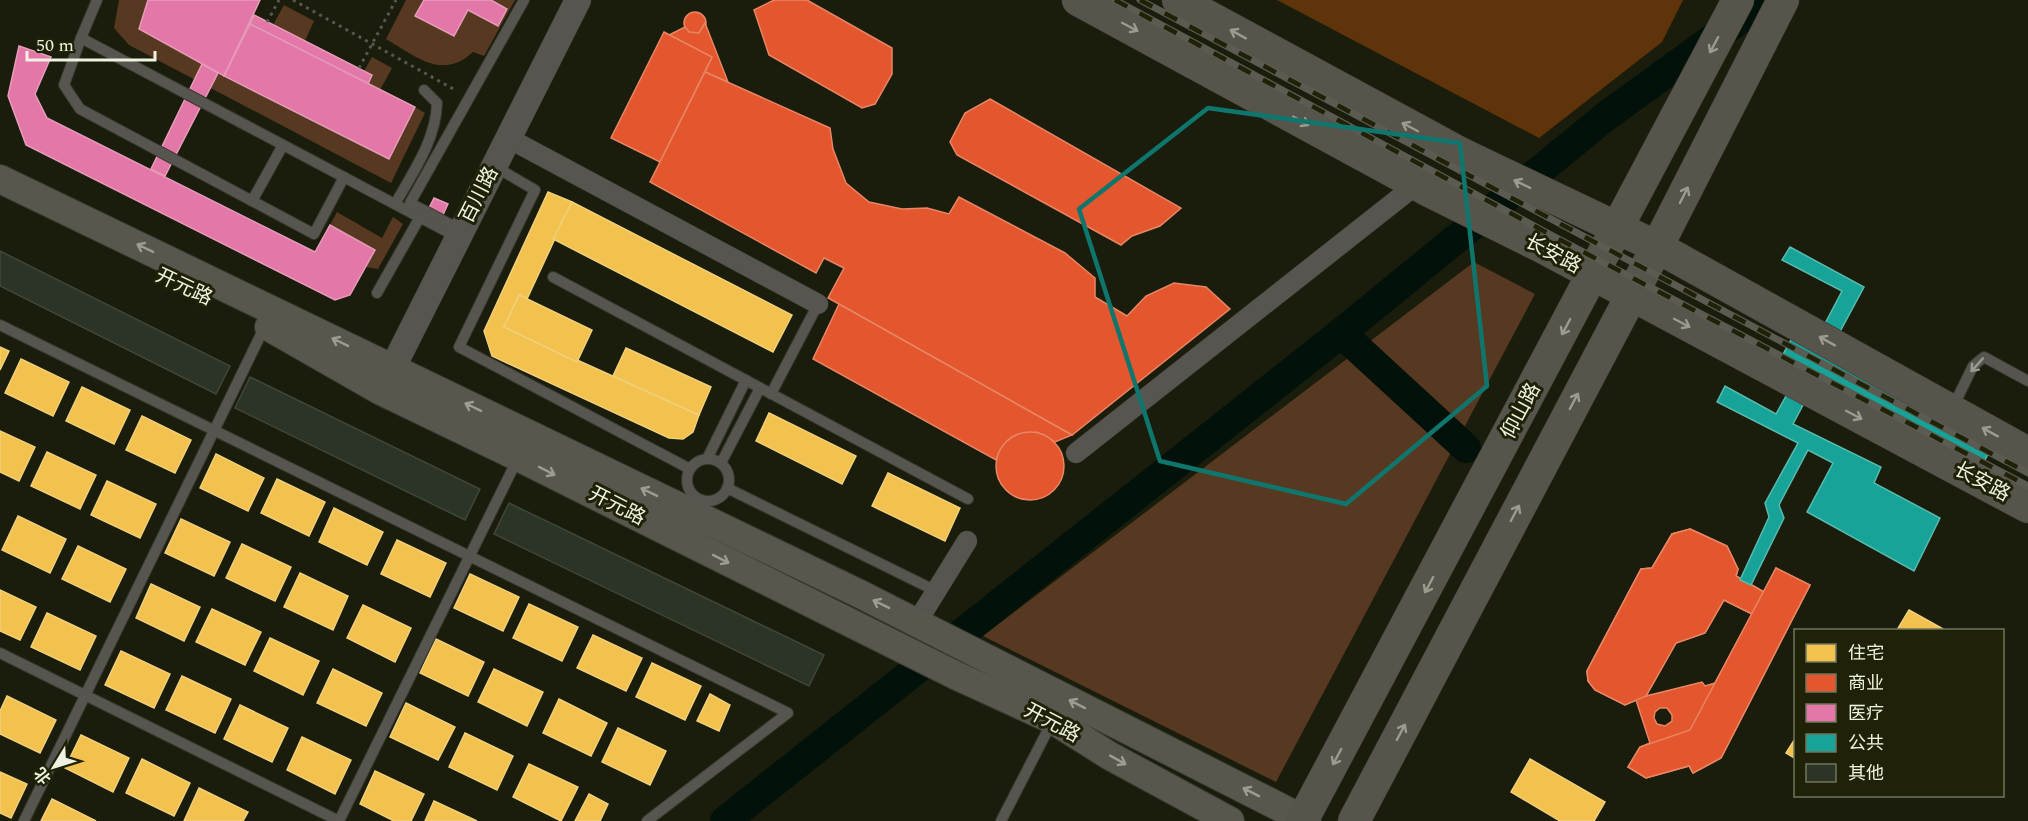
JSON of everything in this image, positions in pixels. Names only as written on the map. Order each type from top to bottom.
[{"type":"main road","name":"长安路","points":[[1078,0],[1423,188],[1540,246],[2028,507]]},
{"type":"main road","points":[[1178,0],[1462,154],[1575,210],[1618,227],[1657,247],[2028,453]]},
{"type":"main road","name":"仰山路","points":[[1304,820],[1594,276],[1738,0]]},
{"type":"main road","points":[[1354,821],[1657,247],[1783,0]]},
{"type":"main road","name":"开元路","points":[[0,179],[387,380],[518,457],[955,675],[1053,720],[1110,756],[1230,821]]},
{"type":"main road","name":"开元路","points":[[0,201],[387,380],[696,506],[1304,820]]},
{"type":"street","name":"百川路","points":[[387,380],[578,0]]},
{"type":"street","points":[[507,138],[818,304]]},
{"type":"street","points":[[1076,453],[1423,188]]},
{"type":"street","points":[[925,626],[936,591],[967,541]]},
{"type":"lane","points":[[97,0],[64,85],[80,109],[314,234],[344,177]]},
{"type":"lane","points":[[459,233],[410,203],[524,0]]},
{"type":"lane","points":[[81,38],[420,217],[459,233]]},
{"type":"lane","points":[[395,204],[427,146],[436,120],[437,103],[423,90]]},
{"type":"lane","points":[[252,201],[283,145]]},
{"type":"lane","points":[[494,166],[535,190],[459,347],[690,469]]},
{"type":"lane","points":[[377,294],[420,217]]},
{"type":"lane","points":[[553,277],[968,499]]},
{"type":"lane","points":[[771,394],[818,304]]},
{"type":"lane","points":[[0,325],[788,712],[648,821]]},
{"type":"lane","points":[[24,821],[265,325]]},
{"type":"lane","points":[[1951,410],[1973,366],[1984,357],[2028,381]]},
{"type":"lane","points":[[707,459],[746,381]]},
{"type":"lane","points":[[721,463],[760,388]]},
{"type":"lane","points":[[0,653],[339,821],[518,457]]},
{"type":"lane","points":[[707,459],[721,463],[728,474],[728,488],[719,498],[696,506],[689,489],[688,475],[690,469],[701,460],[707,459]]},
{"type":"lane","points":[[728,488],[936,591]]},
{"type":"lane","points":[[1001,821],[1053,720]]},
{"type":"path","points":[[267,22],[279,0]]},
{"type":"path","points":[[293,0],[469,98]]},
{"type":"path","points":[[359,68],[396,0]]},
{"type":"highlighted area","points":[[1208,108],[1460,143],[1487,386],[1346,504],[1160,461],[1079,209]]},
{"type":"shaded area","points":[[119,0],[148,0],[139,29],[224,77],[389,159],[415,107],[425,113],[391,183],[129,45],[114,28]]},
{"type":"shaded area","points":[[406,0],[515,0],[484,56],[473,52],[451,65],[440,65],[429,63],[386,39]]},
{"type":"shaded area","points":[[1277,0],[1683,0],[1662,42],[1539,138]]},
{"type":"shaded area","points":[[284,5],[314,21],[305,41],[273,25]]},
{"type":"shaded area","points":[[372,57],[392,68],[380,90],[368,84],[372,75],[364,71]]},
{"type":"shaded area","points":[[337,212],[382,238],[393,217],[403,224],[378,269],[366,267],[375,250],[330,225]]},
{"type":"shaded area","points":[[1474,262],[1535,294],[1276,782],[983,636]]},
{"type":"building: 住宅","points":[[548,192],[572,202],[527,299],[519,295],[504,327],[699,415],[693,432],[683,439],[669,438],[492,356],[484,331]]},
{"type":"building: 住宅","points":[[572,202],[792,315],[773,352],[553,239]]},
{"type":"building: 住宅","points":[[519,295],[592,330],[577,362],[504,327]]},
{"type":"building: 住宅","points":[[0,347],[9,351],[0,370]]},
{"type":"building: 住宅","points":[[626,348],[711,387],[699,415],[613,376]]},
{"type":"building: 住宅","points":[[21,359],[69,382],[53,416],[5,393]]},
{"type":"building: 住宅","points":[[82,387],[130,410],[114,444],[66,421]]},
{"type":"building: 住宅","points":[[769,413],[856,456],[842,484],[756,441]]},
{"type":"building: 住宅","points":[[142,416],[191,440],[175,473],[126,450]]},
{"type":"building: 住宅","points":[[0,431],[35,447],[19,481],[0,472]]},
{"type":"building: 住宅","points":[[47,452],[96,475],[80,509],[31,486]]},
{"type":"building: 住宅","points":[[216,454],[264,478],[248,511],[200,488]]},
{"type":"building: 住宅","points":[[888,473],[960,508],[945,541],[872,506]]},
{"type":"building: 住宅","points":[[277,479],[325,502],[309,536],[261,513]]},
{"type":"building: 住宅","points":[[107,481],[156,504],[140,538],[91,515]]},
{"type":"building: 住宅","points":[[334,508],[383,532],[367,565],[319,542]]},
{"type":"building: 住宅","points":[[18,516],[66,539],[50,573],[2,550]]},
{"type":"building: 住宅","points":[[181,519],[230,542],[214,576],[165,553]]},
{"type":"building: 住宅","points":[[397,540],[446,563],[430,597],[381,574]]},
{"type":"building: 住宅","points":[[242,544],[291,567],[275,601],[226,578]]},
{"type":"building: 住宅","points":[[78,546],[126,569],[110,602],[62,579]]},
{"type":"building: 住宅","points":[[300,573],[348,596],[333,630],[284,607]]},
{"type":"building: 住宅","points":[[470,574],[519,597],[503,631],[454,608]]},
{"type":"building: 住宅","points":[[151,584],[200,607],[184,641],[136,618]]},
{"type":"building: 住宅","points":[[0,590],[36,607],[20,640],[0,631]]},
{"type":"building: 住宅","points":[[529,604],[578,627],[562,661],[513,638]]},
{"type":"building: 住宅","points":[[363,605],[411,628],[395,662],[347,638]]},
{"type":"building: 住宅","points":[[212,609],[261,632],[245,665],[196,642]]},
{"type":"building: 住宅","points":[[1909,610],[1943,629],[1898,629]]},
{"type":"building: 住宅","points":[[47,613],[96,636],[80,670],[31,647]]},
{"type":"building: 住宅","points":[[593,635],[642,658],[626,691],[577,668]]},
{"type":"building: 住宅","points":[[270,638],[319,661],[303,695],[254,671]]},
{"type":"building: 住宅","points":[[436,639],[484,662],[468,696],[420,673]]},
{"type":"building: 住宅","points":[[121,651],[170,674],[154,708],[105,685]]},
{"type":"building: 住宅","points":[[652,663],[701,686],[685,720],[636,697]]},
{"type":"building: 住宅","points":[[333,669],[382,693],[366,726],[317,703]]},
{"type":"building: 住宅","points":[[494,669],[543,692],[527,726],[478,702]]},
{"type":"building: 住宅","points":[[182,676],[231,699],[215,733],[166,710]]},
{"type":"building: 住宅","points":[[710,694],[730,705],[719,731],[697,721]]},
{"type":"building: 住宅","points":[[7,696],[56,720],[40,753],[0,734],[0,711]]},
{"type":"building: 住宅","points":[[559,699],[607,723],[591,756],[543,733]]},
{"type":"building: 住宅","points":[[406,703],[455,727],[438,760],[390,737]]},
{"type":"building: 住宅","points":[[240,705],[288,728],[272,762],[224,739]]},
{"type":"building: 住宅","points":[[618,728],[666,751],[650,785],[602,762]]},
{"type":"building: 住宅","points":[[465,733],[513,756],[497,790],[449,767]]},
{"type":"building: 住宅","points":[[81,735],[129,758],[113,792],[65,768]]},
{"type":"building: 住宅","points":[[302,737],[351,760],[335,794],[287,770]]},
{"type":"building: 住宅","points":[[1794,740],[1794,758],[1786,753]]},
{"type":"building: 住宅","points":[[142,759],[190,783],[174,816],[126,793]]},
{"type":"building: 住宅","points":[[1530,759],[1605,802],[1594,821],[1560,821],[1511,792]]},
{"type":"building: 住宅","points":[[529,764],[578,787],[561,821],[513,797]]},
{"type":"building: 住宅","points":[[375,771],[424,794],[411,821],[394,821],[360,804]]},
{"type":"building: 住宅","points":[[0,772],[27,784],[11,818],[0,813]]},
{"type":"building: 住宅","points":[[199,788],[248,812],[243,821],[184,821]]},
{"type":"building: 住宅","points":[[589,794],[608,804],[600,821],[575,821]]},
{"type":"building: 住宅","points":[[52,799],[96,821],[41,821]]},
{"type":"building: 住宅","points":[[434,801],[477,821],[425,821]]},
{"type":"building: 商业","points":[[774,0],[807,0],[892,48],[892,74],[875,104],[862,108],[769,55],[754,10]]},
{"type":"building: 商业","points":[[695,12],[703,15],[706,23],[703,31],[695,34],[687,31],[684,23],[687,15]]},
{"type":"building: 商业","points":[[705,23],[728,82],[705,72],[712,57],[669,35],[685,27],[689,32],[699,33]]},
{"type":"building: 商业","points":[[664,32],[712,57],[660,162],[611,138]]},
{"type":"building: 商业","points":[[705,72],[830,128],[833,149],[846,183],[869,202],[902,209],[927,208],[949,214],[959,197],[1065,253],[1095,278],[1095,297],[1127,316],[1146,296],[1174,283],[1206,287],[1230,309],[1072,435],[828,298],[844,268],[824,258],[816,273],[650,182]]},
{"type":"building: 商业","points":[[990,99],[1181,208],[1160,226],[1132,236],[1121,245],[957,155],[950,142],[965,113]]},
{"type":"building: 商业","points":[[839,304],[1072,435],[1055,442],[1037,432],[1016,435],[1000,450],[996,460],[813,359]]},
{"type":"building: 商业","points":[[1037,432],[1049,438],[1058,447],[1064,459],[1062,479],[1054,490],[1037,500],[1023,500],[1006,490],[998,479],[996,459],[1006,442],[1017,434]]},
{"type":"building: 商业","points":[[1690,529],[1727,546],[1738,569],[1736,576],[1764,592],[1776,568],[1810,585],[1721,758],[1693,773],[1689,766],[1646,778],[1628,767],[1640,747],[1650,743],[1636,700],[1625,705],[1595,690],[1588,681],[1587,671],[1641,569],[1652,568],[1672,534]],"holes":[[[1724,600],[1752,614],[1715,683],[1705,686],[1702,682],[1646,696],[1676,643],[1705,633]],[[1660,708],[1667,708],[1672,715],[1672,721],[1665,726],[1657,724],[1654,718],[1655,712]]]},
{"type":"building: 商业","points":[[1690,529],[1727,546],[1738,569],[1736,576],[1764,592],[1752,614],[1724,600],[1705,633],[1676,643],[1646,696],[1625,705],[1595,690],[1588,681],[1587,671],[1641,569],[1652,568],[1672,534]]},
{"type":"building: 商业","points":[[1776,568],[1810,585],[1721,758],[1693,773],[1689,766],[1646,778],[1628,767],[1640,747],[1690,730]]},
{"type":"building: 医疗","points":[[148,0],[260,0],[224,76],[139,29]]},
{"type":"building: 医疗","points":[[424,0],[491,0],[507,9],[498,26],[468,10],[454,36],[415,16]]},
{"type":"building: 医疗","points":[[254,15],[372,75],[368,84],[250,24]]},
{"type":"building: 医疗","points":[[250,24],[415,107],[389,159],[224,76]]},
{"type":"building: 医疗","points":[[19,46],[51,57],[35,94],[47,118],[315,252],[330,225],[375,250],[350,295],[335,300],[26,145],[8,96]]},
{"type":"building: 医疗","points":[[202,64],[218,73],[165,176],[151,169]]},
{"type":"building: 医疗","points":[[434,198],[448,204],[442,217],[428,210]]},
{"type":"building: 公共","points":[[1790,247],[1864,287],[1835,341],[2000,432],[1972,484],[1809,394],[1793,424],[1881,467],[1874,483],[1940,518],[1914,571],[1807,512],[1833,463],[1808,450],[1779,505],[1784,518],[1751,585],[1740,580],[1769,517],[1765,503],[1798,443],[1717,402],[1725,386],[1776,414],[1791,387],[1771,376],[1801,322],[1820,333],[1842,291],[1782,260]]},
{"type":"building: 其他","points":[[0,251],[230,366],[216,394],[0,286]]},
{"type":"building: 其他","points":[[250,377],[480,489],[465,520],[235,408]]},
{"type":"building: 其他","points":[[509,503],[824,655],[809,686],[494,534]]},
{"type":"waterway","points":[[725,821],[1341,333],[1605,117],[1766,0]]},
{"type":"waterway","points":[[1341,333],[1466,448]]},
{"type":"railway","points":[[1115,0],[1553,236],[2028,486]]},
{"type":"railway","points":[[1140,0],[2028,473]]}]
